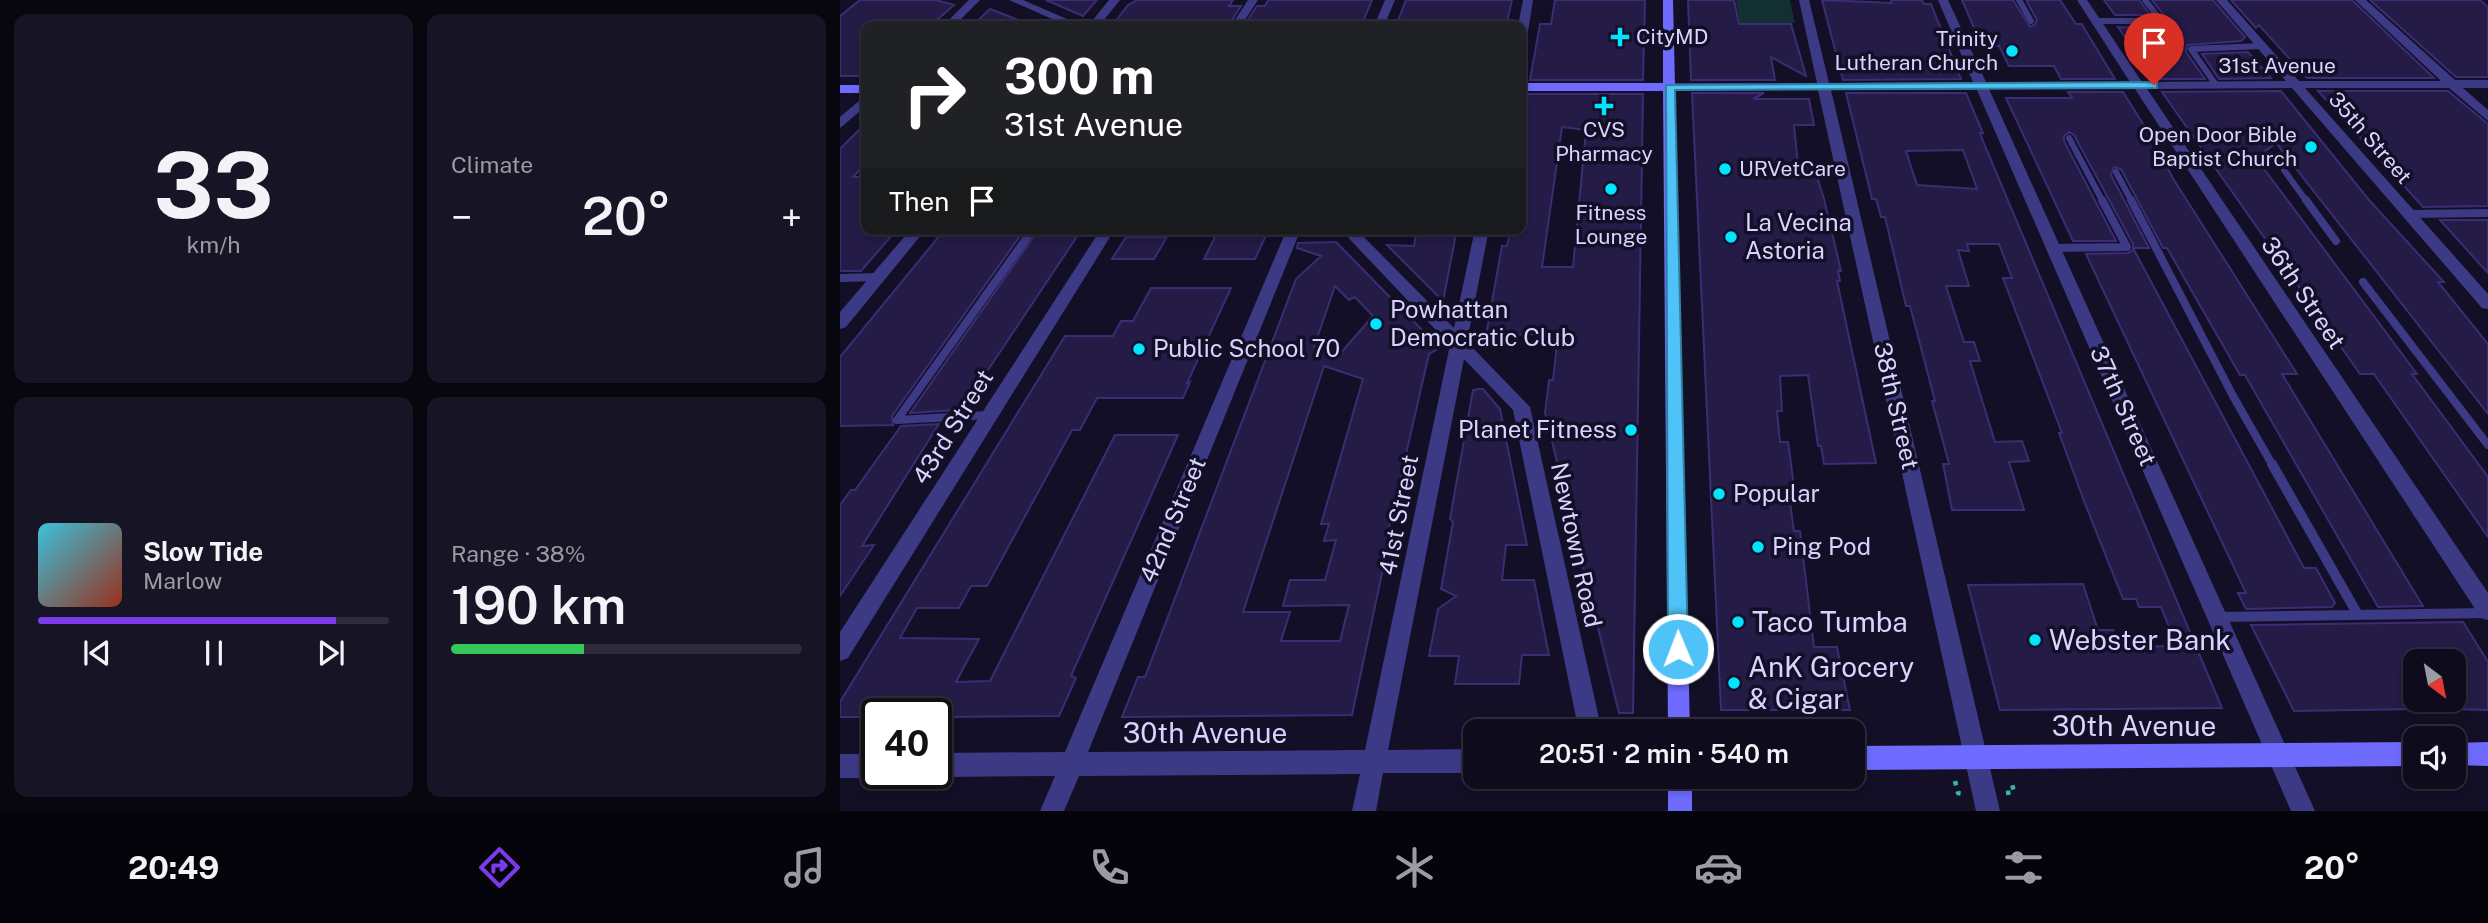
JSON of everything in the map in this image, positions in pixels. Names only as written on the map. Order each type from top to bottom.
[{"type":"street","points":[[953,21],[975,0]]},
{"type":"street","points":[[1014,0],[1065,21]]},
{"type":"street","points":[[1097,21],[1115,0]]},
{"type":"street","points":[[1240,21],[1253,0]]},
{"type":"street","points":[[1381,21],[1390,0]]},
{"type":"street","points":[[1524,21],[1528,0]]},
{"type":"street","points":[[1668,0],[1679,719]]},
{"type":"street","name":"38th Street","points":[[1804,0],[1988,811]]},
{"type":"street","name":"37th Street","points":[[1943,0],[2303,811]]},
{"type":"street","name":"36th Street","points":[[2082,0],[2488,612]]},
{"type":"street","name":"35th Street","points":[[2221,0],[2488,304]]},
{"type":"street","points":[[2360,0],[2488,117]]},
{"type":"street","name":"31st Avenue","points":[[1526,87],[2488,84]]},
{"type":"street","points":[[840,89],[861,89]]},
{"type":"street","points":[[840,124],[861,104]]},
{"type":"street","points":[[840,323],[914,235]]},
{"type":"street","name":"43rd Street","points":[[840,650],[1104,235]]},
{"type":"street","name":"42nd Street","points":[[1052,811],[1291,235]]},
{"type":"street","name":"Newtown Road","points":[[1353,235],[1521,407],[1588,719]]},
{"type":"street","name":"41st Street","points":[[1364,811],[1481,235]]},
{"type":"street","name":"30th Avenue","points":[[1865,758],[2403,754]]},
{"type":"street","points":[[2466,754],[2488,754]]},
{"type":"street","name":"30th Avenue","points":[[952,765],[1463,761]]},
{"type":"street","points":[[840,766],[861,766]]},
{"type":"street","points":[[1680,789],[1680,811]]},
{"type":"lane","points":[[2019,0],[2031,21]]},
{"type":"lane","points":[[2121,22],[2161,21],[2145,0]]},
{"type":"lane","points":[[2096,21],[2154,23],[2168,41]]},
{"type":"lane","points":[[2216,85],[2191,49],[2262,46]]},
{"type":"lane","points":[[2053,248],[2127,247],[2069,138]]},
{"type":"lane","points":[[2284,170],[2336,241]]},
{"type":"lane","points":[[2116,172],[2233,396],[2358,615]]},
{"type":"lane","points":[[2409,214],[2488,213]]},
{"type":"lane","points":[[989,415],[897,420],[1028,235]]},
{"type":"lane","points":[[840,278],[879,277]]},
{"type":"lane","points":[[2363,282],[2488,444]]},
{"type":"lane","points":[[2216,617],[2488,612]]},
{"type":"path","points":[[2006,793],[2014,792],[2011,780]]},
{"type":"path","points":[[1955,781],[1958,793]]},
{"type":"green space","points":[[1736,0],[1790,0],[1795,23],[1740,24]]},
{"type":"building","points":[[860,0],[936,0],[954,5],[936,21],[861,21],[861,76],[840,76],[840,16]]},
{"type":"building","points":[[1046,0],[1097,0],[1083,16]]},
{"type":"building","points":[[1137,0],[1233,0],[1229,6],[1241,6],[1231,21],[1116,21],[1128,5]]},
{"type":"building","points":[[1268,0],[1372,0],[1363,21],[1247,21],[1257,6],[1265,6]]},
{"type":"building","points":[[1406,0],[1512,0],[1507,21],[1398,21]]},
{"type":"building","points":[[1555,0],[1645,0],[1643,80],[1530,80],[1540,24],[1551,24]]},
{"type":"building","points":[[1688,0],[1734,0],[1739,24],[1791,24],[1806,76],[1771,57],[1775,80],[1691,80]]},
{"type":"building","points":[[1822,0],[1892,3],[1891,0],[1922,0],[1924,4],[1931,4],[1961,79],[1843,80]]},
{"type":"building","points":[[1962,0],[2013,0],[2030,27],[2037,20],[2026,0],[2060,0],[2076,24],[2082,24],[2115,79],[2061,79],[2054,66],[2009,66],[1999,46],[1994,46],[1991,39],[1986,39],[1979,30],[1975,30]]},
{"type":"building","points":[[2104,0],[2139,0],[2150,15],[2115,15]]},
{"type":"building","points":[[2152,0],[2213,0],[2245,37],[2241,41],[2187,45],[2186,52],[2205,79],[2154,79],[2118,27],[2151,29],[2164,46],[2172,46],[2173,39],[2163,26],[2166,18]]},
{"type":"building","points":[[2231,0],[2352,0],[2434,78],[2307,78],[2259,25],[2256,28]]},
{"type":"building","points":[[2370,0],[2480,0],[2488,7],[2488,77],[2456,77]]},
{"type":"building","points":[[990,9],[1021,21],[977,21]]},
{"type":"building","points":[[2248,52],[2271,78],[2219,79],[2202,54]]},
{"type":"building","points":[[2281,91],[2369,200],[2444,282],[2438,282],[2488,344],[2488,414],[2276,143],[2256,158],[2417,374],[2412,374],[2488,477],[2488,537],[2374,374],[2360,374],[2162,92]]},
{"type":"building","points":[[2318,91],[2448,91],[2488,124],[2488,206],[2423,207]]},
{"type":"building","points":[[2068,92],[2123,92],[2167,162],[2164,162],[2174,180],[2297,374],[2282,374],[2423,606],[2378,607],[2245,375],[2240,375],[2167,248],[2163,248],[2121,169],[2114,167],[2111,175],[2149,248],[2133,248],[2074,135],[2069,132],[2064,136],[2064,141],[2116,241],[2073,241],[2006,98],[2072,98]]},
{"type":"building","points":[[1692,93],[1764,93],[1753,99],[1809,99],[1814,125],[1794,125],[1798,164],[1813,164],[1824,199],[1841,271],[1838,271],[1840,281],[1837,281],[1876,463],[1824,464],[1821,446],[1818,446],[1808,375],[1780,376],[1782,411],[1777,411],[1780,442],[1788,442],[1796,502],[1790,502],[1794,531],[1800,531],[1814,647],[1837,647],[1850,710],[1721,710]]},
{"type":"building","points":[[1846,93],[1966,93],[1983,133],[1980,133],[1985,146],[2222,708],[2000,710],[1968,585],[2083,584],[2098,630],[2113,630],[2119,647],[2177,646],[2161,607],[2139,607],[2136,599],[2123,599],[2084,501],[2059,433],[2062,433],[2003,278],[2012,278],[1999,244],[1967,244],[1969,251],[1958,250],[1969,286],[1946,286],[1964,342],[1974,342],[1980,361],[1970,361],[1995,442],[2022,441],[2029,461],[2009,462],[2024,510],[1952,510],[1943,464],[1949,464],[1932,401],[1935,401],[1910,306],[1906,306],[1885,217],[1881,217],[1876,199],[1872,199]],"holes":[[[1963,150],[1977,189],[1917,185],[1906,151]]]},
{"type":"building","points":[[1528,94],[1643,94],[1633,713],[1619,713],[1545,413],[1549,380],[1553,380],[1558,334],[1486,335],[1502,246],[1507,246],[1510,235],[1526,235]],"holes":[[[1562,127],[1586,130],[1573,267],[1542,267]]]},
{"type":"building","points":[[861,128],[861,168],[853,177],[861,177],[861,235],[892,235],[861,271],[840,271],[840,149]]},
{"type":"building","points":[[2440,220],[2488,220],[2488,273]]},
{"type":"building","points":[[940,235],[1021,235],[892,416],[893,425],[840,426],[840,357]]},
{"type":"building","points":[[1035,235],[1078,235],[966,403],[972,409],[910,413]]},
{"type":"building","points":[[1216,235],[1266,235],[1255,259],[1204,259]]},
{"type":"building","points":[[1416,235],[1456,235],[1443,301],[1387,245],[1414,246]]},
{"type":"building","points":[[1126,237],[1167,237],[1154,259],[1112,259]]},
{"type":"building","points":[[1336,242],[1434,342],[1436,350],[1429,354],[1389,528],[1400,540],[1389,540],[1352,715],[1122,717],[1138,677],[1145,677],[1296,279],[1321,256],[1297,248],[1298,243]],"holes":[[[1335,286],[1349,300],[1355,297],[1373,316],[1339,355],[1314,347]],[[1324,366],[1363,379],[1321,524],[1329,524],[1324,541],[1336,540],[1325,580],[1290,580],[1283,606],[1349,605],[1340,641],[1281,641],[1290,612],[1243,612]]]},
{"type":"building","points":[[2133,248],[2304,568],[2316,568],[2335,603],[2332,607],[2246,609],[2238,593],[2246,593],[2086,254],[2128,253]]},
{"type":"building","points":[[1151,288],[1231,288],[1187,383],[1190,382],[1183,398],[1097,398],[1080,430],[1072,430],[987,586],[971,586],[959,608],[917,608],[900,638],[979,639],[956,682],[990,681],[1115,435],[1178,435],[1071,676],[1076,678],[1059,716],[952,717],[952,698],[861,698],[861,717],[840,717],[840,702],[1065,336],[1113,336],[1121,321],[1133,321]]},
{"type":"building","points":[[1483,389],[1500,409],[1527,545],[1506,545],[1502,580],[1534,580],[1549,655],[1522,655],[1519,684],[1455,684],[1459,656],[1429,656],[1438,609],[1456,596],[1441,589],[1453,522],[1450,519],[1473,390]]},
{"type":"building","points":[[939,424],[862,546],[874,545],[840,596],[840,505],[851,490],[855,490],[901,426]]},
{"type":"building","points":[[2463,622],[2488,662],[2488,710],[2466,709],[2466,649],[2403,649],[2403,709],[2294,711],[2251,625]]},
{"type":"place","name":"CityMD","points":[[1620,37]]},
{"type":"place","name":"Trinity Lutheran Church","points":[[2012,51]]},
{"type":"place","name":"CVS Pharmacy","points":[[1604,106]]},
{"type":"place","name":"Open Door Bible Baptist Church","points":[[2311,147]]},
{"type":"place","name":"URVetCare","points":[[1725,169]]},
{"type":"place","name":"Fitness Lounge","points":[[1611,189]]},
{"type":"place","name":"La Vecina Astoria","points":[[1731,237]]},
{"type":"place","name":"Powhattan Democratic Club","points":[[1376,324]]},
{"type":"place","name":"Public School 70","points":[[1139,349]]},
{"type":"place","name":"Planet Fitness","points":[[1631,430]]},
{"type":"place","name":"Popular","points":[[1719,494]]},
{"type":"place","name":"Ping Pod","points":[[1758,547]]},
{"type":"place","name":"Taco Tumba","points":[[1738,622]]},
{"type":"place","name":"Webster Bank","points":[[2035,640]]},
{"type":"place","name":"AnK Grocery & Cigar","points":[[1734,683]]},
{"type":"route","points":[[1678,649],[1670,87],[2154,85]]}]
